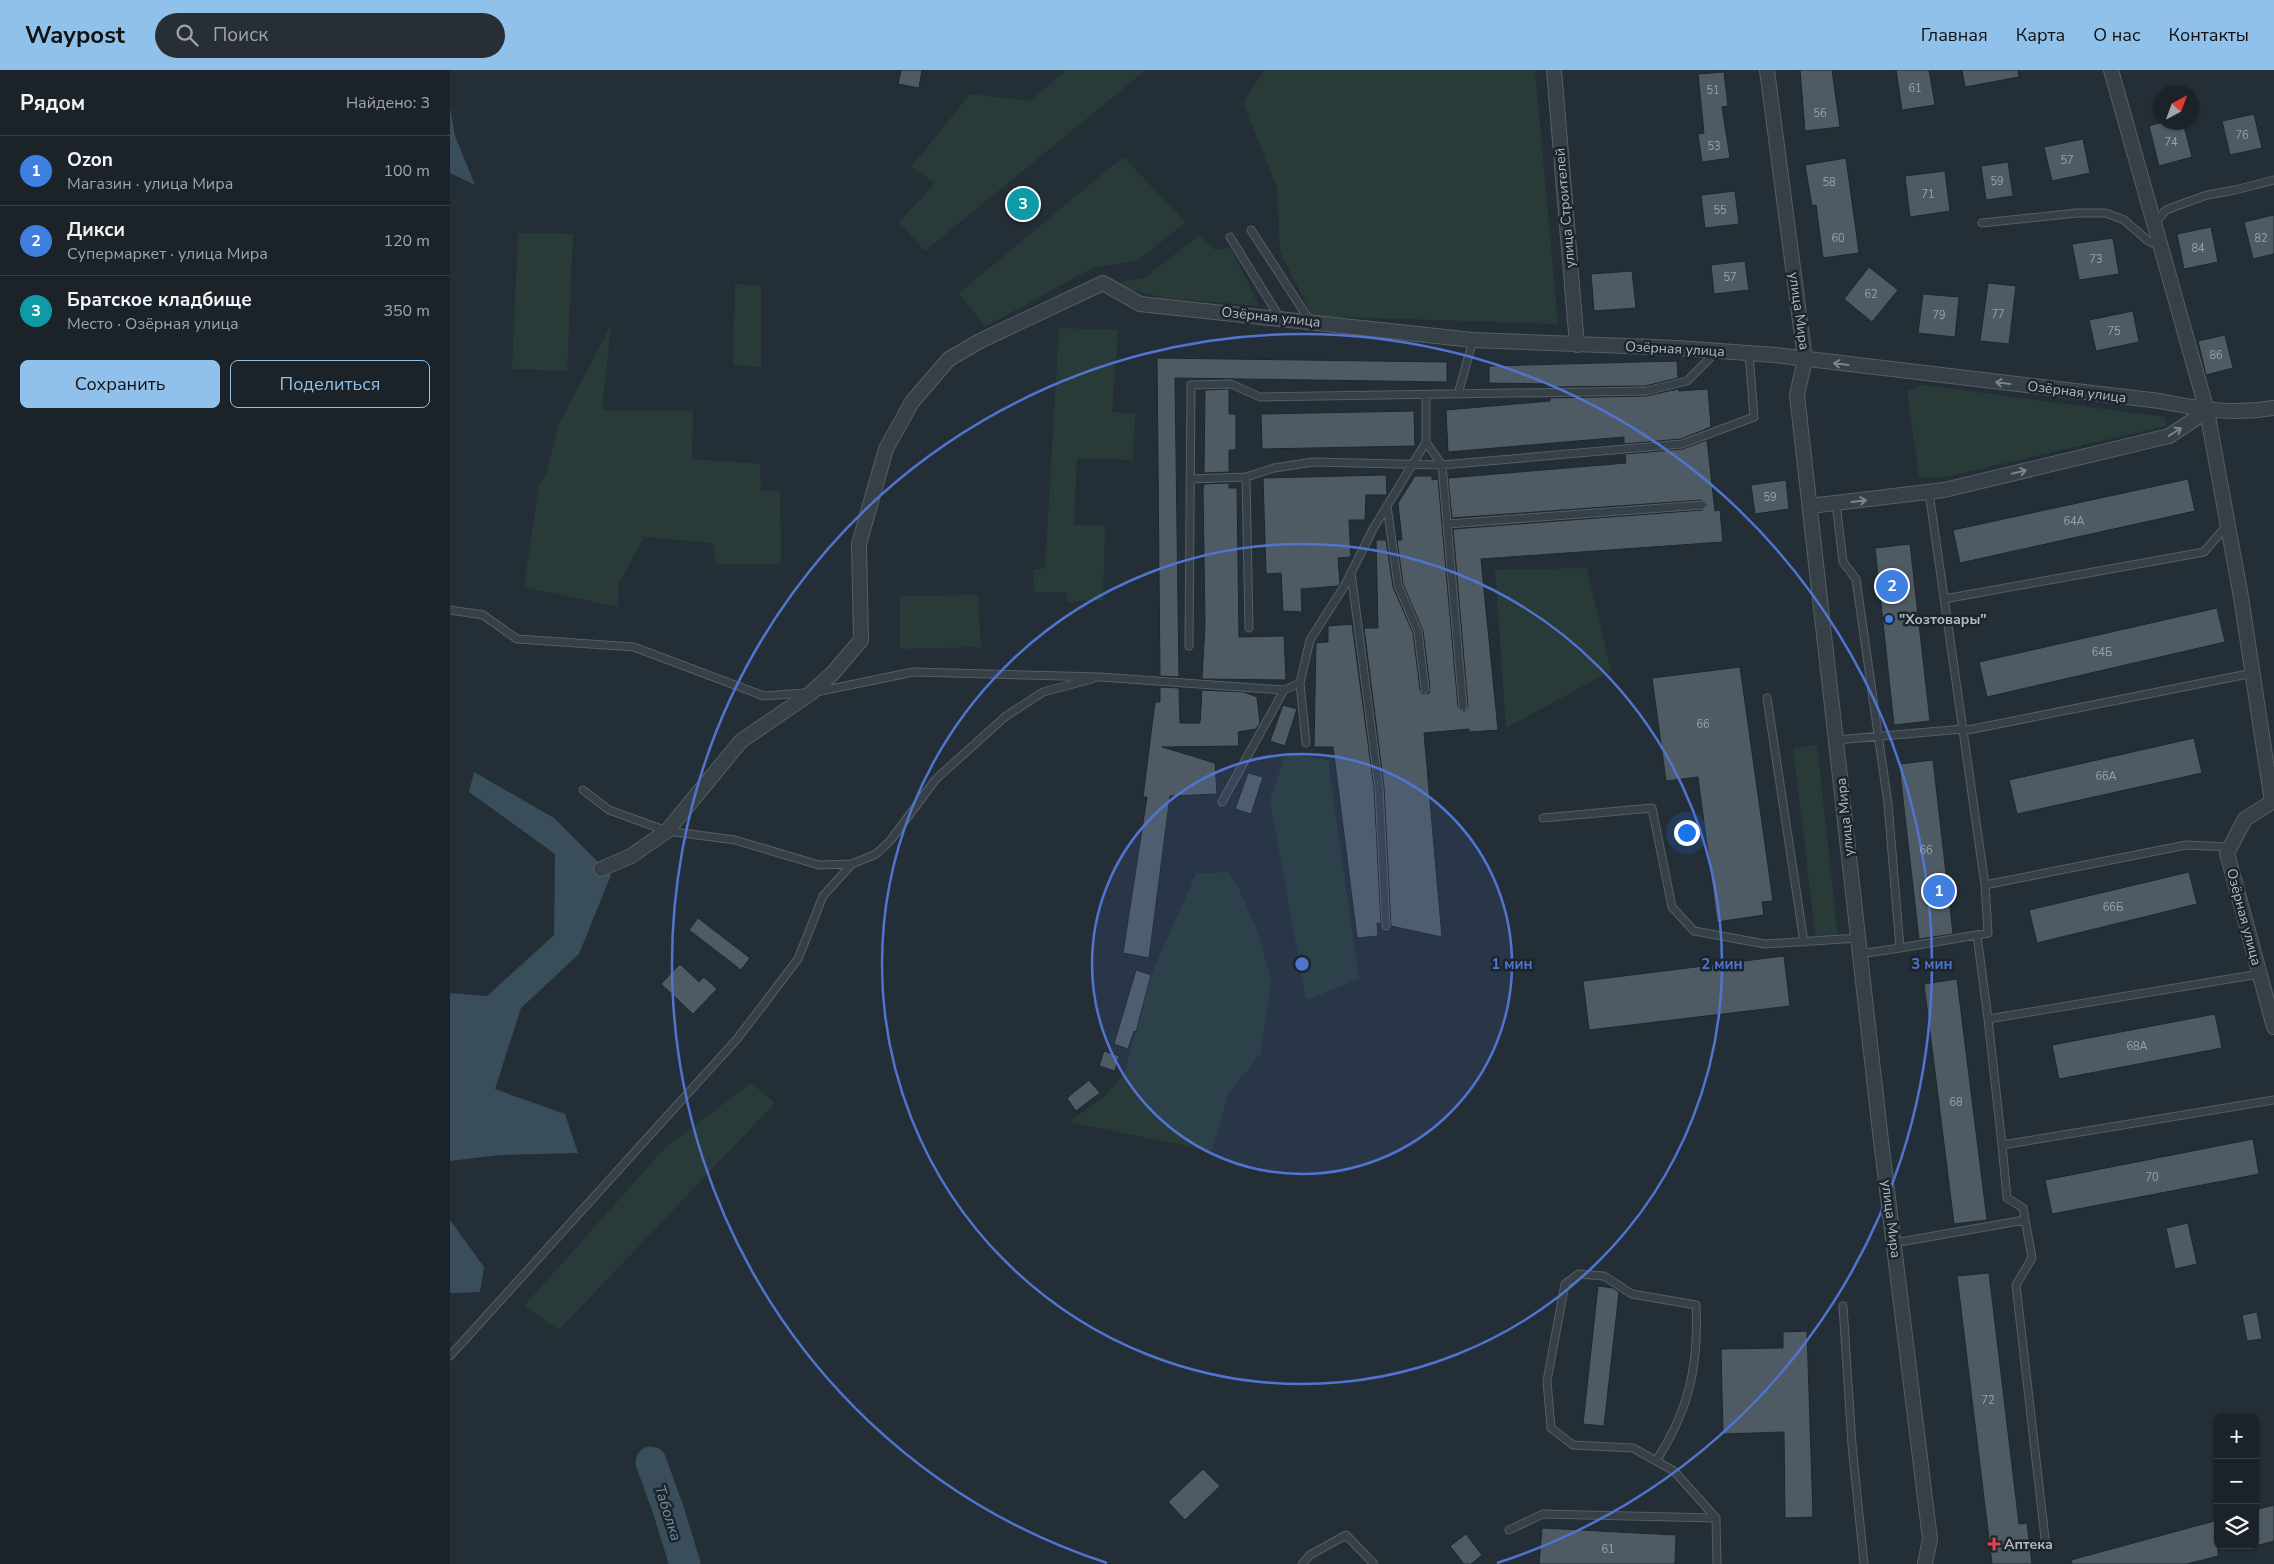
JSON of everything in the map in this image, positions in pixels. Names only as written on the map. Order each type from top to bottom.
[{"type":"street","name":"улица Строителей","points":[[1554,70],[1577,345]]},
{"type":"street","name":"улица Мира","points":[[1767,70],[1806,359],[1797,395],[1858,938],[1930,1539],[1926,1564]]},
{"type":"street","points":[[2112,70],[2207,411],[2253,673],[2272,802],[2245,819],[2230,847]]},
{"type":"street","name":"Озёрная улица","points":[[811,693],[834,673],[861,640],[859,544],[886,449],[912,402],[949,359],[980,340],[1103,283],[1140,304],[1473,340],[1717,351],[1806,359],[2160,401],[2207,411],[2234,412],[2274,408]]},
{"type":"street","points":[[1810,506],[1929,492],[2169,436],[2207,411]]},
{"type":"street","points":[[601,868],[631,856],[666,831],[742,741],[811,693]]},
{"type":"street","name":"Озёрная улица","points":[[2230,847],[2227,853],[2274,1027]]},
{"type":"lane","points":[[2154,224],[2166,210],[2182,204],[2207,195],[2274,180]]},
{"type":"lane","points":[[1982,223],[2077,213],[2106,212],[2124,220],[2147,240],[2160,247]]},
{"type":"lane","points":[[1252,230],[1310,321]]},
{"type":"lane","points":[[1230,237],[1280,319]]},
{"type":"lane","points":[[1458,394],[1473,340]]},
{"type":"lane","points":[[1189,646],[1191,385],[1231,384],[1260,397],[1646,391],[1686,381],[1717,351]]},
{"type":"lane","points":[[1190,479],[1246,476],[1274,468],[1313,462],[1442,465],[1682,444],[1754,417],[1749,354]]},
{"type":"lane","points":[[1306,743],[1300,683],[1310,640],[1351,572],[1373,529],[1426,442],[1426,394]]},
{"type":"lane","points":[[1426,442],[1442,465],[1463,707]]},
{"type":"lane","points":[[1246,476],[1249,628]]},
{"type":"lane","points":[[1860,954],[1988,933],[1985,886],[1929,492]]},
{"type":"lane","points":[[1836,503],[1843,562],[1856,579],[1888,804],[1900,948]]},
{"type":"lane","points":[[1447,524],[1702,505]]},
{"type":"lane","points":[[1387,506],[1398,585],[1418,632],[1425,689]]},
{"type":"lane","points":[[1944,599],[2204,552],[2228,524]]},
{"type":"lane","points":[[1351,572],[1379,788],[1386,926]]},
{"type":"lane","points":[[450,610],[483,615],[517,639],[634,647],[764,696],[811,693],[913,672],[1100,677],[1284,690],[1300,683]]},
{"type":"lane","points":[[1836,740],[1963,730],[2253,673]]},
{"type":"lane","points":[[583,790],[610,810],[666,831],[735,840],[819,865],[852,864],[876,854],[890,841],[936,779],[1006,716],[1043,692],[1100,677]]},
{"type":"lane","points":[[1222,802],[1284,690]]},
{"type":"lane","points":[[1767,698],[1804,942]]},
{"type":"lane","points":[[1543,818],[1652,808],[1672,907],[1694,931],[1765,944],[1858,938]]},
{"type":"lane","points":[[1985,886],[2186,845],[2230,847]]},
{"type":"lane","points":[[450,1356],[737,1038],[798,959],[823,896],[852,864]]},
{"type":"lane","points":[[1977,935],[2008,1198],[2022,1208],[2032,1258],[2016,1286],[2046,1547]]},
{"type":"lane","points":[[1988,1019],[2260,974]]},
{"type":"lane","points":[[2002,1145],[2274,1100]]},
{"type":"lane","points":[[1894,1243],[2025,1220]]},
{"type":"lane","points":[[1656,1461],[1674,1434],[1686,1403],[1698,1342],[1696,1305],[1632,1294],[1604,1276],[1579,1274],[1565,1284],[1548,1372],[1551,1428],[1573,1445],[1633,1448],[1656,1461],[1674,1471],[1716,1518],[1717,1564]]},
{"type":"lane","points":[[1843,1306],[1852,1445],[1864,1564]]},
{"type":"lane","points":[[1509,1530],[1543,1514],[1716,1518]]},
{"type":"lane","points":[[1302,1564],[1310,1555],[1346,1534],[1374,1564]]},
{"type":"green space","points":[[1066,70],[1146,70],[925,251],[899,222],[935,183],[911,167],[970,94],[1030,101]]},
{"type":"green space","points":[[1264,70],[1535,70],[1558,324],[1312,316],[1280,252],[1277,188],[1243,103]]},
{"type":"green space","points":[[1123,157],[1186,222],[1137,261],[1092,268],[985,327],[959,293]]},
{"type":"green space","points":[[518,233],[573,234],[567,371],[512,369]]},
{"type":"green space","points":[[1200,235],[1215,250],[1230,247],[1259,306],[1164,298],[1109,284],[1144,278]]},
{"type":"green space","points":[[735,284],[761,286],[761,367],[733,365]]},
{"type":"green space","points":[[611,325],[602,410],[693,411],[692,459],[760,464],[761,491],[780,491],[781,564],[716,564],[713,543],[644,537],[618,585],[618,607],[524,587],[539,484],[546,475],[558,426]]},
{"type":"green space","points":[[1059,328],[1118,330],[1112,412],[1135,414],[1133,460],[1077,458],[1074,525],[1105,526],[1103,600],[1068,602],[1066,592],[1034,592],[1033,570],[1045,568]]},
{"type":"green space","points":[[1924,385],[2164,417],[2166,426],[1945,477],[1919,477],[1907,391]]},
{"type":"green space","points":[[1587,568],[1611,671],[1506,728],[1495,570]]},
{"type":"green space","points":[[978,595],[981,647],[900,649],[900,596]]},
{"type":"green space","points":[[1817,745],[1838,938],[1816,940],[1793,748]]},
{"type":"green space","points":[[1286,753],[1328,760],[1359,979],[1306,1000],[1270,800]]},
{"type":"green space","points":[[1228,872],[1237,885],[1258,932],[1271,980],[1261,1053],[1228,1094],[1212,1151],[1069,1122],[1106,1095],[1124,1074],[1151,975],[1196,874]]},
{"type":"green space","points":[[751,1083],[775,1103],[559,1330],[524,1306],[665,1148]]},
{"type":"water","points":[[450,107],[455,136],[475,185],[450,173]]},
{"type":"water","points":[[474,772],[554,818],[611,875],[579,954],[521,1008],[495,1089],[565,1114],[578,1153],[500,1155],[450,1161],[450,993],[487,996],[554,935],[555,854],[469,792]]},
{"type":"water","points":[[450,1220],[484,1267],[480,1292],[450,1293]]},
{"type":"water","points":[[678,1492],[698,1564],[671,1564],[655,1498]]},
{"type":"building","points":[[901,70],[922,70],[919,88],[898,84]]},
{"type":"building","points":[[1800,70],[1832,70],[1840,127],[1805,131]]},
{"type":"building","points":[[1896,70],[1929,70],[1935,105],[1902,110]]},
{"type":"building","points":[[1962,70],[2018,70],[2019,77],[1965,87]]},
{"type":"building","points":[[1724,72],[1728,106],[1722,107],[1730,158],[1702,162],[1698,134],[1704,133],[1698,74]]},
{"type":"building","points":[[2254,114],[2262,148],[2230,155],[2222,121]]},
{"type":"building","points":[[2154,125],[2154,130],[2185,130],[2192,157],[2159,166],[2149,126]]},
{"type":"building","points":[[2083,139],[2090,173],[2052,181],[2044,147]]},
{"type":"building","points":[[1846,158],[1859,253],[1823,258],[1816,205],[1812,206],[1805,165]]},
{"type":"building","points":[[2008,162],[2013,196],[1986,200],[1981,166]]},
{"type":"building","points":[[1945,171],[1950,211],[1910,217],[1905,176]]},
{"type":"building","points":[[1735,191],[1739,224],[1705,228],[1701,195]]},
{"type":"building","points":[[2274,215],[2274,254],[2253,259],[2244,222]]},
{"type":"building","points":[[2211,227],[2218,262],[2184,269],[2177,234]]},
{"type":"building","points":[[2113,238],[2119,274],[2079,280],[2072,244]]},
{"type":"building","points":[[1745,261],[1749,290],[1714,294],[1711,265]]},
{"type":"building","points":[[1869,267],[1898,290],[1872,322],[1844,299]]},
{"type":"building","points":[[1632,271],[1636,308],[1594,311],[1591,274]]},
{"type":"building","points":[[1988,283],[2016,286],[2009,344],[1980,341]]},
{"type":"building","points":[[1923,294],[1959,297],[1955,337],[1918,333]]},
{"type":"building","points":[[2133,311],[2139,342],[2096,351],[2089,320]]},
{"type":"building","points":[[2225,335],[2233,368],[2206,375],[2198,341]]},
{"type":"building","points":[[1157,358],[1447,362],[1447,382],[1175,378],[1179,677],[1160,676]]},
{"type":"building","points":[[1677,361],[1678,378],[1645,386],[1550,387],[1550,384],[1489,383],[1489,366]]},
{"type":"building","points":[[1229,389],[1229,414],[1236,414],[1236,450],[1229,450],[1229,472],[1204,473],[1205,390]]},
{"type":"building","points":[[1678,389],[1679,391],[1708,389],[1711,427],[1681,439],[1624,444],[1624,437],[1448,452],[1446,410],[1550,401],[1550,398],[1646,396]]},
{"type":"building","points":[[1414,411],[1415,446],[1262,449],[1261,414]]},
{"type":"building","points":[[1707,440],[1715,511],[1720,510],[1723,542],[1481,559],[1498,730],[1469,732],[1469,729],[1424,733],[1442,937],[1391,926],[1384,787],[1364,628],[1378,628],[1376,540],[1386,540],[1393,587],[1413,633],[1420,690],[1423,694],[1429,693],[1423,631],[1403,584],[1397,540],[1402,540],[1398,503],[1415,476],[1432,476],[1432,480],[1438,479],[1458,707],[1464,712],[1468,707],[1453,529],[1702,510],[1707,505],[1702,500],[1452,518],[1448,478],[1626,463],[1625,454],[1683,449]]},
{"type":"building","points":[[1386,475],[1387,495],[1366,495],[1365,520],[1349,520],[1351,557],[1338,558],[1340,583],[1338,586],[1301,589],[1302,612],[1283,611],[1281,573],[1266,574],[1263,478]]},
{"type":"building","points":[[2188,479],[2195,511],[1960,563],[1953,530]]},
{"type":"building","points":[[1786,480],[1789,509],[1755,514],[1751,485]]},
{"type":"building","points":[[1229,483],[1229,488],[1237,488],[1239,637],[1284,636],[1286,680],[1202,679],[1205,625],[1203,489],[1204,484]]},
{"type":"building","points":[[1910,544],[1930,721],[1894,725],[1875,548]]},
{"type":"building","points":[[2217,608],[2225,642],[1987,697],[1979,662]]},
{"type":"building","points":[[1352,624],[1374,788],[1381,924],[1377,923],[1378,936],[1357,938],[1333,747],[1314,747],[1316,643],[1328,642],[1328,626]]},
{"type":"building","points":[[1740,667],[1773,901],[1762,902],[1764,915],[1717,922],[1698,777],[1666,781],[1652,678]]},
{"type":"building","points":[[1160,687],[1179,688],[1180,723],[1200,723],[1202,690],[1244,692],[1257,697],[1260,723],[1256,729],[1238,732],[1239,746],[1162,747],[1215,763],[1217,794],[1170,796],[1149,958],[1123,953],[1147,797],[1143,797],[1155,702],[1160,702]]},
{"type":"building","points":[[1283,705],[1297,709],[1285,746],[1270,741]]},
{"type":"building","points":[[2194,738],[2202,773],[2017,814],[2009,780]]},
{"type":"building","points":[[1933,760],[1953,934],[1919,939],[1899,764]]},
{"type":"building","points":[[1248,773],[1263,777],[1251,814],[1235,809]]},
{"type":"building","points":[[2189,872],[2197,904],[2037,943],[2029,910]]},
{"type":"building","points":[[698,918],[750,958],[741,970],[689,930]]},
{"type":"building","points":[[1784,956],[1790,1006],[1589,1030],[1583,981]]},
{"type":"building","points":[[680,964],[699,982],[704,977],[717,989],[693,1014],[661,984]]},
{"type":"building","points":[[1136,970],[1151,975],[1136,1032],[1134,1031],[1128,1049],[1114,1044]]},
{"type":"building","points":[[1957,979],[1987,1220],[1954,1224],[1924,984]]},
{"type":"building","points":[[2215,1014],[2222,1048],[2059,1079],[2052,1045]]},
{"type":"building","points":[[1104,1051],[1119,1056],[1115,1071],[1099,1066]]},
{"type":"building","points":[[1089,1080],[1100,1093],[1076,1111],[1067,1098]]},
{"type":"building","points":[[2253,1139],[2259,1174],[2052,1214],[2045,1180]]},
{"type":"building","points":[[2188,1223],[2197,1264],[2175,1269],[2166,1228]]},
{"type":"building","points":[[1989,1273],[2019,1524],[2027,1523],[2032,1564],[1992,1564],[1957,1276]]},
{"type":"building","points":[[1598,1286],[1613,1288],[1619,1292],[1604,1426],[1583,1424]]},
{"type":"building","points":[[2257,1312],[2262,1339],[2247,1341],[2242,1315]]},
{"type":"building","points":[[1807,1331],[1813,1517],[1785,1518],[1784,1432],[1723,1434],[1721,1349],[1783,1348],[1783,1332]]},
{"type":"building","points":[[1203,1469],[1220,1486],[1185,1520],[1168,1502]]},
{"type":"building","points":[[2274,1505],[2274,1541],[2259,1545],[2259,1509]]},
{"type":"building","points":[[2214,1521],[2214,1549],[2218,1549],[2218,1556],[2187,1564],[2072,1564],[2071,1560]]},
{"type":"building","points":[[1542,1528],[1676,1535],[1675,1564],[1539,1564]]},
{"type":"building","points":[[1466,1534],[1482,1555],[1471,1564],[1464,1564],[1450,1546]]},
{"type":"waterway","name":"Таболка","points":[[651,1462],[685,1564]]},
{"type":"place","name":"Братское кладбище","points":[[1023,204]]},
{"type":"place","name":"Дикси","points":[[1892,586]]},
{"type":"place","name":"\"Хозтовары\"","points":[[1889,619]]},
{"type":"place","name":"Ozon","points":[[1939,891]]},
{"type":"place","name":"Аптека","points":[[1994,1544]]}]
